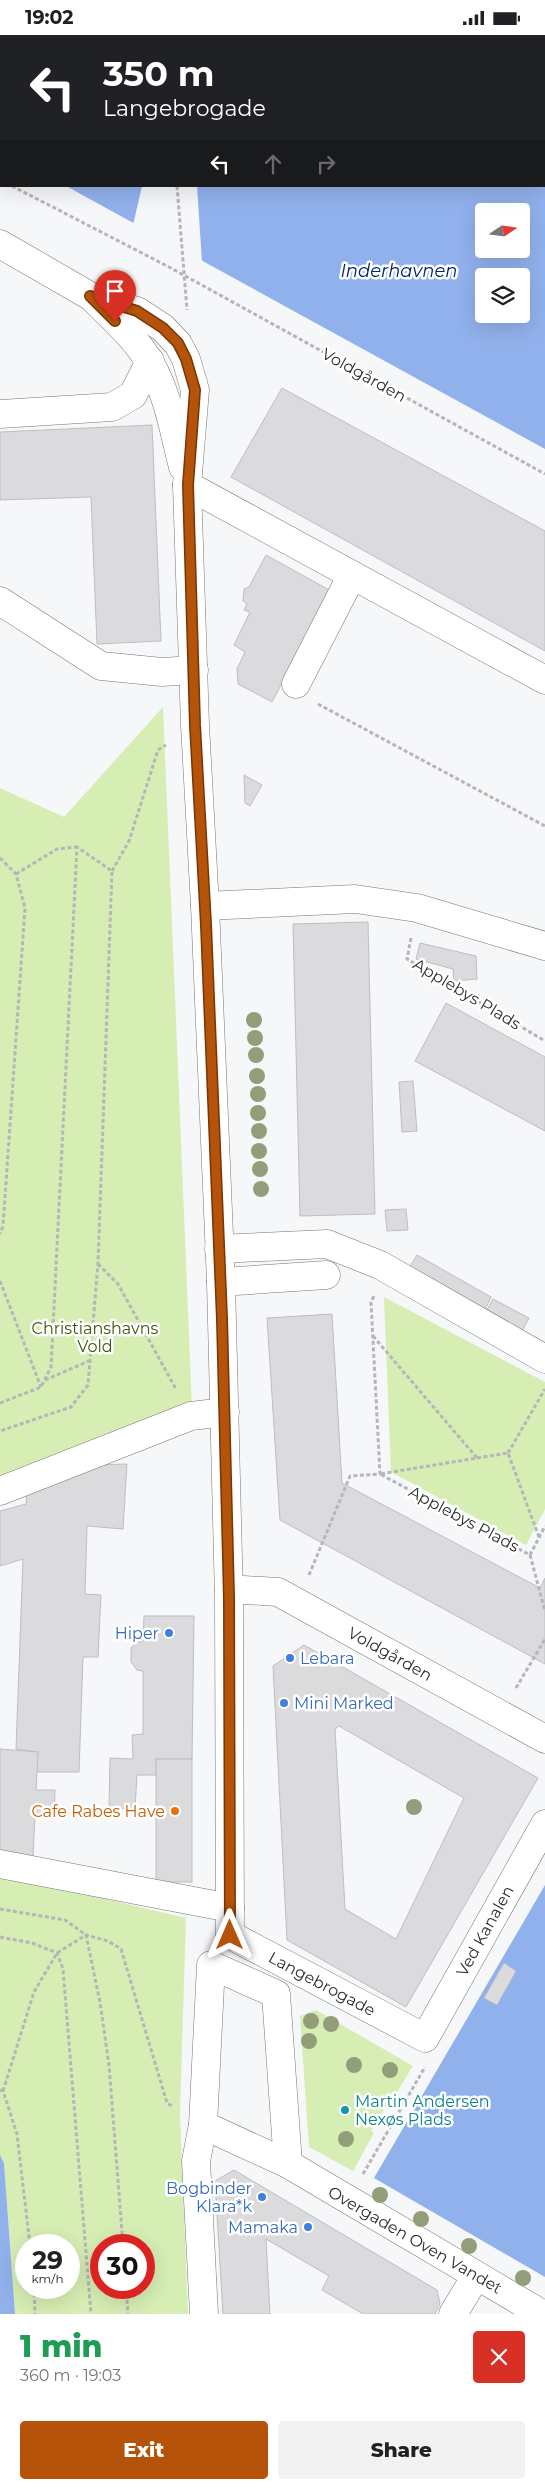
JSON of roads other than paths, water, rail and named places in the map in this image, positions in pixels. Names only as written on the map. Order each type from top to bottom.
[{"type":"street","name":"Langebrogade","points":[[0,244],[90,296],[137,311],[163,328],[178,343],[186,359],[195,390],[188,485],[195,725],[205,906],[221,1282],[229,1589],[230,1935],[425,2038]]},
{"type":"street","name":"Langebrogade","points":[[90,296],[128,334],[150,361],[162,388],[188,485]]},
{"type":"street","points":[[0,414],[112,407],[133,395],[150,361]]},
{"type":"street","points":[[188,485],[545,680]]},
{"type":"street","points":[[296,684],[352,575]]},
{"type":"street","points":[[0,601],[101,666],[162,672],[194,670]]},
{"type":"street","points":[[205,906],[355,899],[417,908],[545,946]]},
{"type":"street","points":[[219,1249],[327,1244],[389,1270],[545,1359]]},
{"type":"street","points":[[221,1282],[326,1275]]},
{"type":"street","points":[[0,1491],[191,1415],[224,1412]]},
{"type":"street","name":"Voldgården","points":[[229,1589],[278,1592],[545,1739]]},
{"type":"street","name":"Ved Kanalen","points":[[425,2038],[545,1823]]},
{"type":"street","points":[[0,1864],[230,1908]]},
{"type":"street","points":[[204,2314],[196,2161],[203,2125],[210,1965],[276,1993],[288,2164]]},
{"type":"street","name":"Overgaden Oven Vandet","points":[[203,2125],[288,2164],[542,2314]]},
{"type":"street","points":[[453,2314],[476,2276]]},
{"type":"water","name":"Inderhavnen","points":[[68,187],[545,187],[545,449]]},
{"type":"water","points":[[545,1885],[545,2277],[374,2178]]},
{"type":"water","points":[[0,2155],[4,2163],[15,2314],[0,2314]]},
{"type":"place","name":"Hiper","points":[[169,1633]]},
{"type":"place","name":"Lebara","points":[[290,1658]]},
{"type":"place","name":"Mini Marked","points":[[284,1703]]},
{"type":"place","name":"Cafe Rabes Have","points":[[175,1811]]},
{"type":"place","name":"Martin Andersen Nexøs Plads","points":[[345,2110]]},
{"type":"place","name":"Bogbinder Klara*k","points":[[262,2197]]},
{"type":"place","name":"Mamaka","points":[[308,2227]]},
{"type":"park label","name":"Christianshavns Vold","points":[[95,1337]]}]
